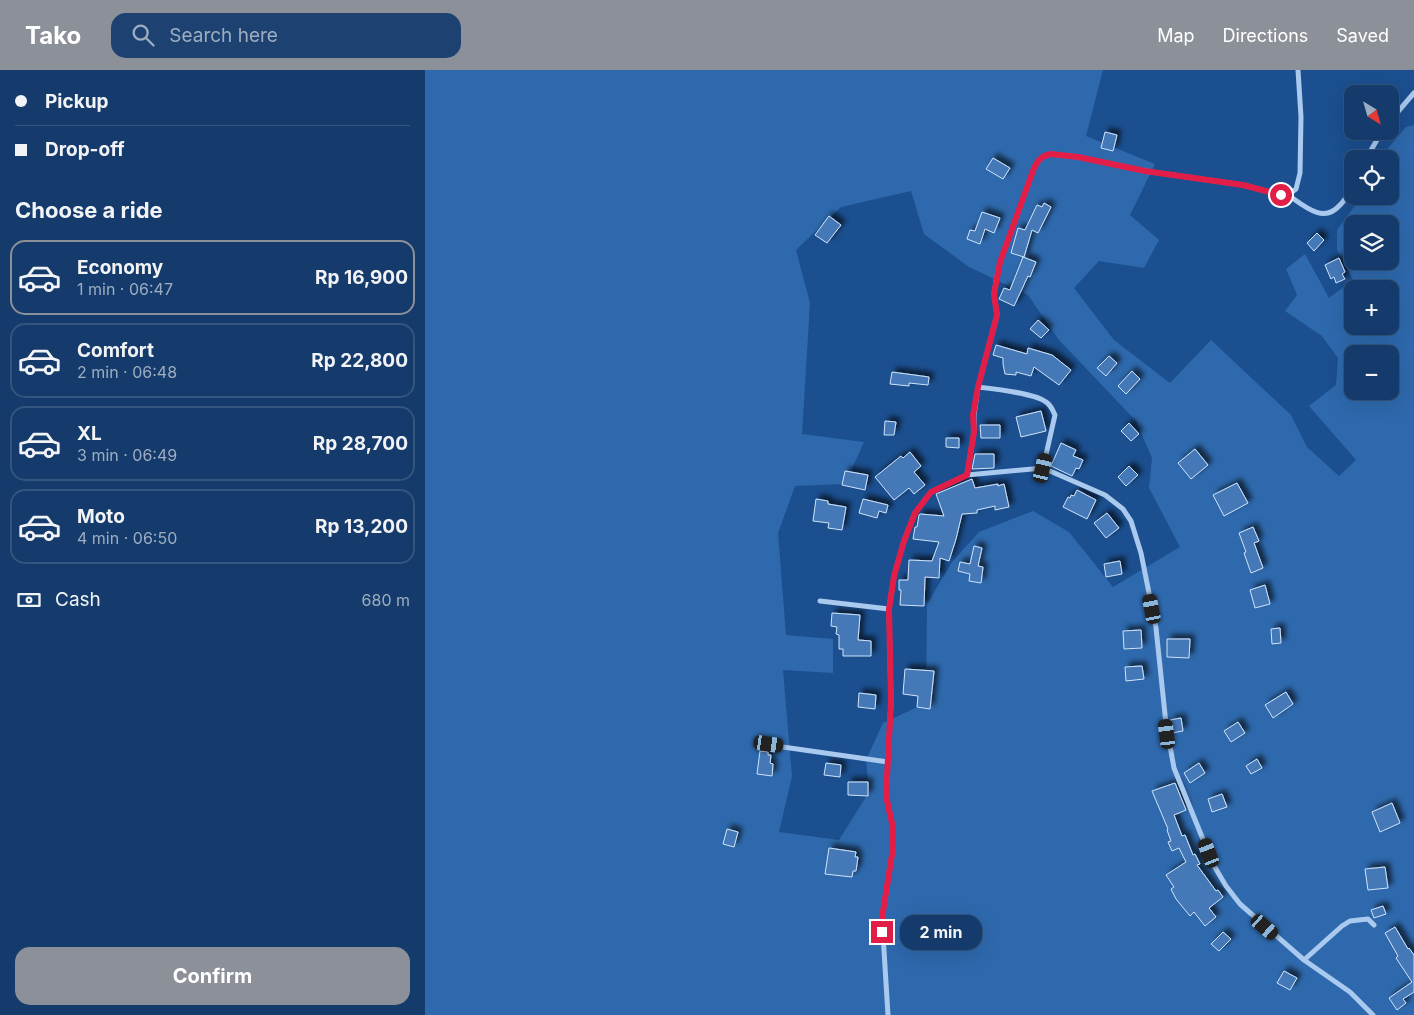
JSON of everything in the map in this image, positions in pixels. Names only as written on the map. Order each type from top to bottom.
[{"type":"street","points":[[1288,195],[1296,189],[1300,173],[1301,117],[1298,70]]},
{"type":"street","points":[[1399,110],[1414,93]]},
{"type":"street","points":[[967,475],[974,432],[973,415],[978,387],[997,315],[994,294],[1000,262],[1034,168],[1044,156],[1051,154],[1078,157],[1145,171],[1236,183],[1281,195],[1288,195],[1320,214],[1331,213],[1344,200]]},
{"type":"street","points":[[978,387],[1030,396],[1044,400],[1051,407],[1055,415],[1043,468]]},
{"type":"street","points":[[888,1015],[882,918],[893,848],[893,828],[886,796],[891,683],[889,609],[894,576],[904,541],[915,513],[931,492],[967,475],[1043,468],[1105,495],[1123,509],[1131,521],[1141,553],[1156,628],[1168,744],[1174,768],[1213,864],[1226,886],[1240,904],[1304,960],[1350,992],[1373,1015]]},
{"type":"street","points":[[820,601],[889,609]]},
{"type":"street","points":[[769,744],[888,762]]},
{"type":"street","points":[[1304,960],[1342,926],[1351,921],[1368,920],[1375,925]]},
{"type":"shaded area","points":[[425,70],[1103,70],[1086,136],[1155,164],[1130,215],[1159,240],[1144,268],[1099,261],[1074,288],[1114,340],[1170,383],[1211,340],[1291,415],[1307,447],[1339,476],[1356,460],[1309,406],[1336,385],[1338,358],[1322,336],[1285,311],[1297,295],[1286,269],[1305,254],[1329,298],[1344,287],[1344,335],[1399,335],[1399,280],[1353,280],[1348,270],[1399,270],[1399,215],[1348,215],[1355,205],[1399,205],[1399,150],[1386,150],[1395,140],[1399,140],[1399,135],[1406,127],[1414,125],[1414,1015],[425,1015]],"holes":[[[911,191],[924,234],[969,267],[1028,295],[1059,340],[1136,421],[1152,458],[1149,488],[1180,547],[1113,587],[1069,532],[1033,511],[979,532],[952,562],[927,604],[926,703],[883,723],[866,760],[869,792],[839,840],[779,832],[792,776],[783,670],[833,673],[833,639],[786,635],[778,533],[795,486],[845,484],[864,442],[802,434],[810,303],[796,250],[841,207]]]},
{"type":"shaded area","points":[[1344,220],[1344,263],[1337,250],[1337,230]]},
{"type":"building","points":[[1105,132],[1117,135],[1113,151],[1101,148]]},
{"type":"building","points":[[993,158],[1010,168],[1003,179],[986,169]]},
{"type":"building","points":[[1044,203],[1051,207],[1038,233],[1032,230],[1024,257],[1011,253],[1018,228],[1025,230],[1037,205],[1042,207]]},
{"type":"building","points":[[982,212],[1000,218],[994,233],[985,229],[980,244],[967,239],[970,230],[975,231]]},
{"type":"building","points":[[829,216],[841,225],[827,243],[815,235]]},
{"type":"building","points":[[1317,233],[1324,240],[1314,251],[1307,243]]},
{"type":"building","points":[[1023,257],[1036,262],[1014,306],[999,299],[1004,288],[1010,290]]},
{"type":"building","points":[[1339,258],[1345,272],[1342,274],[1345,279],[1336,283],[1334,277],[1331,279],[1325,265]]},
{"type":"building","points":[[1038,320],[1049,330],[1041,338],[1030,329]]},
{"type":"building","points":[[996,345],[1027,354],[1028,348],[1052,355],[1071,370],[1059,385],[1034,367],[1031,376],[1016,372],[1016,375],[1005,374],[1003,358],[993,355]]},
{"type":"building","points":[[1109,356],[1117,363],[1106,376],[1097,368]]},
{"type":"building","points":[[1132,371],[1140,379],[1126,394],[1118,386]]},
{"type":"building","points":[[892,372],[929,377],[928,385],[890,384]]},
{"type":"building","points":[[1041,411],[1046,431],[1021,437],[1016,417]]},
{"type":"building","points":[[885,421],[896,422],[894,435],[884,435]]},
{"type":"building","points":[[1129,423],[1139,434],[1131,441],[1121,431]]},
{"type":"building","points":[[980,425],[1000,425],[1000,438],[981,438]]},
{"type":"building","points":[[946,438],[959,438],[959,448],[946,447]]},
{"type":"building","points":[[1061,443],[1076,450],[1073,456],[1083,460],[1079,469],[1076,468],[1072,476],[1051,466]]},
{"type":"building","points":[[1195,449],[1208,465],[1191,479],[1178,463]]},
{"type":"building","points":[[910,452],[921,466],[914,472],[925,485],[914,494],[909,488],[894,500],[875,477],[901,456],[903,458]]},
{"type":"building","points":[[975,454],[994,454],[994,468],[972,469]]},
{"type":"building","points":[[1129,466],[1138,475],[1126,486],[1118,477]]},
{"type":"building","points":[[845,471],[868,475],[865,490],[842,485]]},
{"type":"building","points":[[972,479],[975,488],[1004,484],[1009,507],[995,510],[995,506],[977,510],[977,513],[962,514],[949,561],[940,558],[939,578],[925,577],[924,606],[900,605],[901,590],[899,590],[899,580],[908,580],[909,560],[932,561],[939,542],[913,539],[919,515],[944,516],[936,494]]},
{"type":"building","points":[[1237,483],[1248,503],[1224,516],[1213,495]]},
{"type":"building","points":[[1077,490],[1096,500],[1087,519],[1063,507],[1068,497],[1074,496]]},
{"type":"building","points":[[816,499],[828,501],[828,504],[846,507],[842,530],[828,528],[829,523],[813,521]]},
{"type":"building","points":[[863,499],[888,505],[886,513],[879,511],[877,518],[859,513]]},
{"type":"building","points":[[1107,513],[1119,528],[1106,538],[1094,523]]},
{"type":"building","points":[[1253,527],[1259,541],[1254,543],[1263,568],[1251,573],[1239,533]]},
{"type":"building","points":[[974,546],[982,548],[978,566],[983,567],[981,583],[969,581],[970,574],[958,571],[960,562],[970,564]]},
{"type":"building","points":[[1120,561],[1122,574],[1106,577],[1104,564]]},
{"type":"building","points":[[1265,585],[1270,604],[1255,608],[1250,590]]},
{"type":"building","points":[[832,613],[860,615],[858,640],[871,641],[871,656],[843,656],[843,649],[839,649],[839,635],[836,634],[837,627],[831,626]]},
{"type":"building","points":[[1280,628],[1281,643],[1272,644],[1271,629]]},
{"type":"building","points":[[1141,630],[1142,648],[1124,649],[1123,631]]},
{"type":"building","points":[[1167,639],[1190,639],[1189,658],[1167,657]]},
{"type":"building","points":[[1142,666],[1144,679],[1126,681],[1125,667]]},
{"type":"building","points":[[905,669],[934,671],[930,709],[917,707],[918,696],[903,694]]},
{"type":"building","points":[[1286,692],[1293,704],[1273,718],[1265,705]]},
{"type":"building","points":[[859,693],[876,695],[875,709],[858,707]]},
{"type":"building","points":[[1181,718],[1183,731],[1172,733],[1170,720]]},
{"type":"building","points":[[1238,722],[1245,733],[1231,742],[1224,731]]},
{"type":"building","points":[[760,751],[768,752],[768,755],[771,755],[770,763],[773,764],[772,776],[757,774]]},
{"type":"building","points":[[1257,759],[1262,768],[1251,774],[1246,766]]},
{"type":"building","points":[[826,763],[841,765],[840,777],[824,775]]},
{"type":"building","points":[[1199,763],[1205,773],[1190,783],[1184,773]]},
{"type":"building","points":[[848,782],[868,782],[868,796],[848,795]]},
{"type":"building","points":[[1175,783],[1186,810],[1174,815],[1182,836],[1185,835],[1193,855],[1195,854],[1200,864],[1197,865],[1216,891],[1218,890],[1223,897],[1209,908],[1216,917],[1205,926],[1194,912],[1190,916],[1176,899],[1171,889],[1174,887],[1166,875],[1186,862],[1179,848],[1172,851],[1168,842],[1171,841],[1168,829],[1152,791]]},
{"type":"building","points":[[1222,794],[1227,807],[1212,812],[1208,799]]},
{"type":"building","points":[[1392,803],[1400,823],[1380,832],[1372,812]]},
{"type":"building","points":[[727,829],[738,832],[734,847],[723,844]]},
{"type":"building","points":[[829,848],[856,852],[855,857],[858,857],[856,871],[853,871],[852,877],[825,874]]},
{"type":"building","points":[[1385,867],[1388,888],[1368,890],[1365,869]]},
{"type":"building","points":[[1383,906],[1386,914],[1374,918],[1371,910]]},
{"type":"building","points":[[1395,927],[1408,949],[1414,955],[1414,992],[1403,999],[1406,1003],[1397,1010],[1389,998],[1412,982],[1396,958],[1398,956],[1385,933]]},
{"type":"building","points":[[1223,932],[1231,939],[1219,951],[1211,944]]},
{"type":"building","points":[[1284,971],[1297,978],[1290,990],[1277,983]]},
{"type":"route","points":[[882,932],[882,918],[893,848],[893,828],[886,796],[891,702],[889,609],[894,576],[904,541],[915,513],[931,492],[967,475],[974,432],[973,415],[978,387],[997,315],[994,294],[1000,262],[1034,168],[1044,156],[1051,154],[1078,157],[1145,171],[1213,179],[1281,195]]}]
